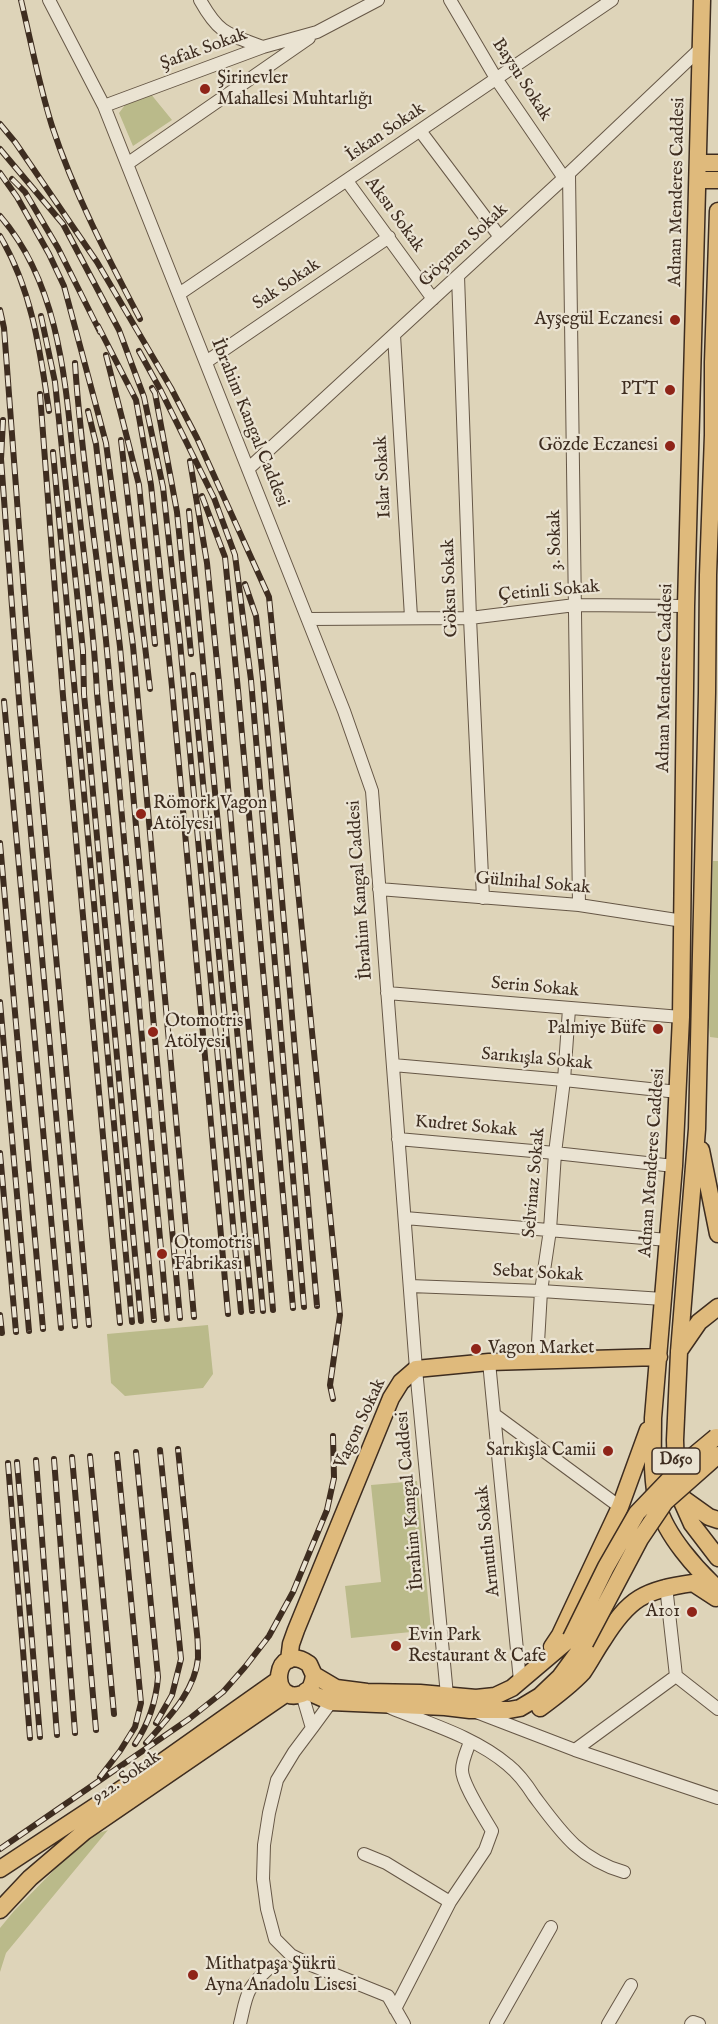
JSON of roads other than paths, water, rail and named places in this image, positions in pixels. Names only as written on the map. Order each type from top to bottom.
[{"type":"main road","name":"Adnan Menderes Caddesi","points":[[653,1418],[674,1166],[681,1017],[686,606],[702,0]]},
{"type":"main road","points":[[698,163],[718,163]]},
{"type":"main road","points":[[698,180],[718,180]]},
{"type":"main road","name":"D650","points":[[718,211],[697,1129],[679,1352],[675,1440],[679,1495],[692,1524],[718,1558]]},
{"type":"main road","points":[[697,1129],[718,1234]]},
{"type":"main road","points":[[679,1352],[699,1323],[718,1307]]},
{"type":"main road","points":[[416,1369],[489,1362],[659,1357]]},
{"type":"main road","name":"Vagon Sokak","points":[[289,1660],[296,1630],[392,1398],[401,1382],[416,1369]]},
{"type":"main road","points":[[540,1665],[560,1635],[620,1507],[653,1418]]},
{"type":"main road","points":[[653,1418],[654,1484],[658,1507],[664,1523],[705,1577],[718,1589]]},
{"type":"main road","points":[[717,1437],[686,1462],[637,1513],[606,1567],[578,1640],[560,1677],[540,1696],[520,1707],[497,1711],[331,1702],[293,1689],[279,1670],[289,1660],[297,1658],[309,1664],[314,1675],[336,1688],[367,1692],[476,1698],[495,1696],[512,1688],[540,1665],[578,1640],[665,1502],[718,1455]]},
{"type":"main road","points":[[679,1495],[702,1513],[718,1520]]},
{"type":"main road","points":[[497,1711],[520,1717],[537,1710],[554,1698],[584,1671],[612,1625],[627,1606],[645,1593],[666,1586],[693,1583],[718,1599]]},
{"type":"main road","points":[[293,1689],[311,1687],[314,1675]]},
{"type":"main road","name":"922. Sokak","points":[[0,1869],[155,1767],[293,1689]]},
{"type":"main road","name":"922. Sokak","points":[[0,1910],[30,1878],[84,1832],[293,1689]]},
{"type":"street","name":"İbrahim Kangal Caddesi","points":[[49,0],[104,106],[128,164],[344,711],[372,791],[416,1369],[447,1695]]},
{"type":"street","points":[[200,0],[211,19],[227,34],[262,47]]},
{"type":"street","name":"Şafak Sokak","points":[[128,164],[317,32],[378,0]]},
{"type":"street","name":"Baysu Sokak","points":[[450,0],[497,80],[567,176]]},
{"type":"street","name":"İskan Sokak","points":[[179,294],[421,132],[612,0]]},
{"type":"street","name":"Şafak Sokak","points":[[104,106],[262,47],[317,32]]},
{"type":"street","name":"Göçmen Sokak","points":[[248,469],[567,176],[701,48]]},
{"type":"street","points":[[421,132],[500,237]]},
{"type":"street","name":"3. Sokak","points":[[567,176],[579,905]]},
{"type":"street","name":"Aksu Sokak","points":[[347,181],[433,299]]},
{"type":"street","name":"Sak Sokak","points":[[206,362],[389,237]]},
{"type":"street","name":"Göksu Sokak","points":[[458,276],[483,898]]},
{"type":"street","name":"Islar Sokak","points":[[394,335],[411,618]]},
{"type":"street","name":"Çetinli Sokak","points":[[308,619],[470,618],[575,605],[686,606]]},
{"type":"street","name":"Gülnihal Sokak","points":[[380,889],[579,905],[682,921]]},
{"type":"street","name":"Serin Sokak","points":[[387,993],[681,1017]]},
{"type":"street","name":"Selvinaz Sokak","points":[[537,1360],[569,1009]]},
{"type":"street","name":"Sarıkışla Sokak","points":[[393,1065],[678,1092]]},
{"type":"street","name":"Kudret Sokak","points":[[398,1139],[674,1166]]},
{"type":"street","points":[[405,1218],[668,1240]]},
{"type":"street","name":"Sebat Sokak","points":[[410,1286],[663,1299]]},
{"type":"street","name":"Armutlu Sokak","points":[[489,1362],[520,1681]]},
{"type":"street","points":[[495,1415],[620,1507]]},
{"type":"street","points":[[666,1586],[676,1677],[718,1708]]},
{"type":"street","points":[[575,1750],[676,1677]]},
{"type":"street","points":[[293,1689],[312,1728]]},
{"type":"street","points":[[331,1702],[294,1752],[277,1780],[268,1813],[264,1845],[263,1879],[267,1909],[275,1939],[291,1955],[388,1996],[404,2024]]},
{"type":"street","points":[[382,1704],[489,1751],[509,1766],[555,1825],[577,1849],[607,1867],[624,1872]]},
{"type":"street","points":[[470,1710],[575,1750],[718,1798]]},
{"type":"street","points":[[395,2008],[450,1902],[485,1850],[492,1831],[468,1791],[462,1770],[470,1742]]},
{"type":"street","points":[[364,1854],[386,1863],[450,1902]]},
{"type":"street","points":[[496,2024],[551,1927]]},
{"type":"street","points":[[240,2024],[253,1982],[268,1969]]},
{"type":"street","points":[[608,2024],[631,1985]]},
{"type":"street","points":[[691,2024],[693,2022],[699,2024]]},
{"type":"railway","points":[[21,0],[43,95],[70,176],[140,319]]},
{"type":"railway","points":[[0,124],[15,142],[97,262],[171,388],[197,438],[269,597],[340,1315],[330,1385],[333,1399]]},
{"type":"railway","points":[[0,149],[63,224],[119,330],[144,397],[163,487],[180,642],[241,1312]]},
{"type":"railway","points":[[0,173],[17,197],[64,286],[106,443],[133,646],[194,1317]]},
{"type":"railway","points":[[12,179],[25,192],[58,248],[100,332]]},
{"type":"railway","points":[[0,216],[22,246],[39,280],[51,315],[66,390],[92,621],[154,1320]]},
{"type":"railway","points":[[0,236],[11,257],[27,299],[38,343],[49,411]]},
{"type":"railway","points":[[0,310],[4,328],[26,620],[89,1325]]},
{"type":"railway","points":[[41,316],[55,382],[83,651],[84,694],[141,1321]]},
{"type":"railway","points":[[98,326],[136,400],[151,485],[172,687],[228,1314]]},
{"type":"railway","points":[[139,351],[214,498],[235,555],[251,680],[304,1307]]},
{"type":"railway","points":[[106,355],[139,485],[155,644]]},
{"type":"railway","points":[[75,363],[81,435],[107,651],[167,1319]]},
{"type":"railway","points":[[152,388],[155,393],[177,512],[191,654]]},
{"type":"railway","points":[[40,394],[63,696],[120,1323]]},
{"type":"railway","points":[[88,411],[96,444],[120,647],[180,1318]]},
{"type":"railway","points":[[3,420],[1,459],[19,700],[75,1326]]},
{"type":"railway","points":[[121,440],[150,689]]},
{"type":"railway","points":[[53,452],[132,1322]]},
{"type":"railway","points":[[190,461],[207,563],[219,682],[273,1310]]},
{"type":"railway","points":[[202,496],[225,557],[293,1308]]},
{"type":"railway","points":[[189,511],[263,1311]]},
{"type":"railway","points":[[245,584],[256,616],[263,679],[317,1306]]},
{"type":"railway","points":[[193,675],[252,1311]]},
{"type":"railway","points":[[4,701],[61,1328]]},
{"type":"railway","points":[[0,843],[43,1329]]},
{"type":"railway","points":[[0,1002],[29,1331]]},
{"type":"railway","points":[[0,1153],[16,1332]]},
{"type":"railway","points":[[0,1315],[2,1333]]},
{"type":"railway","points":[[0,1849],[189,1719],[223,1692],[245,1667],[269,1636],[293,1592],[327,1510],[334,1478],[333,1436]]},
{"type":"railway","points":[[146,1743],[186,1694],[192,1682],[198,1658],[178,1449]]},
{"type":"railway","points":[[156,1723],[172,1695],[181,1659],[160,1450]]},
{"type":"railway","points":[[135,1744],[151,1712],[158,1677],[136,1452]]},
{"type":"railway","points":[[100,1777],[135,1727],[141,1703],[117,1454]]},
{"type":"railway","points":[[90,1456],[114,1714]]},
{"type":"railway","points":[[72,1457],[96,1730]]},
{"type":"railway","points":[[54,1459],[75,1733]]},
{"type":"railway","points":[[36,1460],[57,1735]]},
{"type":"railway","points":[[17,1462],[40,1737]]},
{"type":"railway","points":[[8,1463],[30,1738]]},
{"type":"place","name":"Şirinevler Mahallesi Muhtarlığı","points":[[205,89]]},
{"type":"place","name":"Ayşegül Eczanesi","points":[[675,320]]},
{"type":"place","name":"PTT","points":[[670,390]]},
{"type":"place","name":"Gözde Eczanesi","points":[[670,446]]},
{"type":"place","name":"Römork Vagon Atölyesi","points":[[141,814]]},
{"type":"place","name":"Palmiye Büfe","points":[[658,1029]]},
{"type":"place","name":"Otomotris Atölyesi","points":[[153,1032]]},
{"type":"place","name":"Otomotris Fabrikası","points":[[162,1254]]},
{"type":"place","name":"Vagon Market","points":[[476,1349]]},
{"type":"place","name":"Sarıkışla Camii","points":[[608,1451]]},
{"type":"place","name":"A101","points":[[692,1612]]},
{"type":"place","name":"Evin Park Restaurant & Cafe","points":[[396,1646]]},
{"type":"place","name":"Mithatpaşa Şükrü Ayna Anadolu Lisesi","points":[[193,1975]]}]
